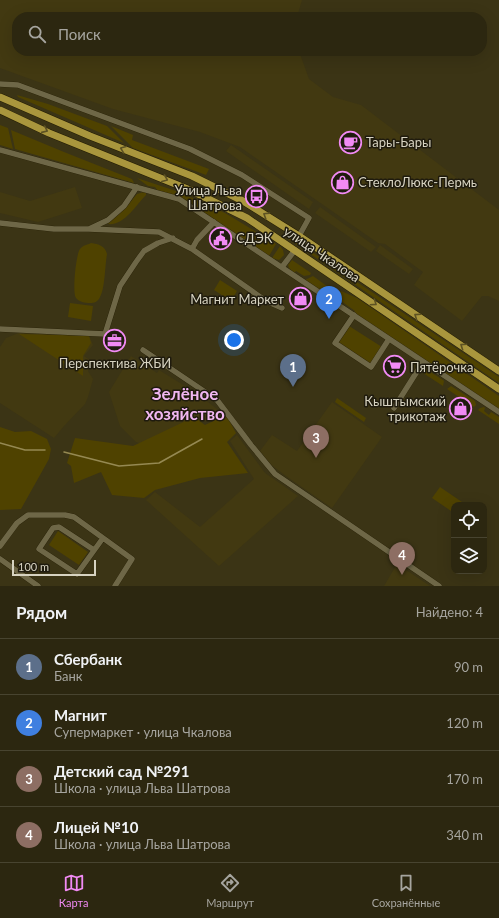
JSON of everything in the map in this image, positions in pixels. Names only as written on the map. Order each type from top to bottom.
[{"type":"main road","name":"улица Чкалова","points":[[0,98],[90,136],[192,176],[243,201],[299,236],[499,370]]},
{"type":"main road","name":"улица Чкалова","points":[[0,110],[49,133],[225,205],[295,250],[499,389]]},
{"type":"street","points":[[0,84],[18,85],[45,94],[190,149],[242,175],[310,218],[299,236]]},
{"type":"street","points":[[0,150],[179,199],[499,412]]},
{"type":"street","points":[[89,230],[108,220],[124,206],[137,187]]},
{"type":"street","points":[[192,249],[197,240],[214,222]]},
{"type":"street","points":[[0,223],[54,229],[159,232],[192,249],[266,301],[282,308]]},
{"type":"street","points":[[0,329],[104,334],[120,286],[136,262],[144,251],[158,243],[173,238]]},
{"type":"street","points":[[282,267],[295,250]]},
{"type":"street","points":[[354,315],[335,343],[371,367],[389,339]]},
{"type":"street","points":[[143,350],[217,400],[275,474],[439,586]]},
{"type":"street","points":[[394,408],[423,362]]},
{"type":"street","points":[[0,546],[17,523],[28,515],[65,515],[74,517],[132,559],[116,586]]},
{"type":"street","points":[[94,550],[58,527],[53,528],[39,549],[77,574],[103,538]]},
{"type":"street","points":[[0,559],[38,586]]},
{"type":"shaded area","points":[[0,0],[302,0],[298,12],[12,12],[12,56],[301,56],[309,79],[333,97],[361,105],[499,210],[499,301],[488,296],[482,296],[462,321],[414,285],[423,272],[385,244],[378,243],[240,147],[200,132],[113,109],[0,68]]},
{"type":"shaded area","points":[[17,95],[48,104],[107,126],[124,143],[18,97]]},
{"type":"shaded area","points":[[0,125],[8,128],[13,149],[0,145]]},
{"type":"shaded area","points":[[111,126],[133,135],[132,140],[209,169],[206,175],[133,148]]},
{"type":"shaded area","points":[[11,130],[132,179],[134,183],[15,149]]},
{"type":"shaded area","points":[[231,145],[313,202],[309,209],[226,151]]},
{"type":"shaded area","points":[[137,178],[179,192],[225,213],[276,244],[269,256],[186,200],[157,190],[155,187],[148,186]]},
{"type":"shaded area","points":[[75,187],[82,208],[38,222],[0,213],[0,192],[30,201]]},
{"type":"shaded area","points":[[144,192],[146,195],[124,218],[114,224],[108,224],[137,194]]},
{"type":"shaded area","points":[[320,207],[376,247],[371,252],[315,213]]},
{"type":"shaded area","points":[[288,236],[499,377],[499,383],[287,238]]},
{"type":"shaded area","points":[[91,243],[101,246],[105,249],[107,254],[102,293],[97,301],[88,303],[80,301],[76,298],[74,282],[80,249]]},
{"type":"shaded area","points":[[380,245],[413,269],[409,274],[376,251]]},
{"type":"shaded area","points":[[280,246],[284,255],[279,260],[272,258]]},
{"type":"shaded area","points":[[292,260],[311,273],[310,275],[304,276],[296,271],[294,273],[288,265]]},
{"type":"shaded area","points":[[313,276],[335,292],[336,302],[305,280]]},
{"type":"shaded area","points":[[220,280],[237,291],[231,301],[214,290]]},
{"type":"shaded area","points":[[341,291],[357,298],[499,396],[499,410],[354,313],[355,311],[341,301],[339,294]]},
{"type":"shaded area","points":[[70,303],[93,306],[91,321],[68,317]]},
{"type":"shaded area","points":[[349,326],[382,347],[370,365],[338,343]]},
{"type":"shaded area","points":[[21,332],[89,335],[93,345],[84,356],[90,360],[88,371],[93,379],[88,397],[85,404],[54,438],[0,403],[0,347],[6,338]]},
{"type":"shaded area","points":[[19,334],[89,336],[91,343],[83,356],[83,376]]},
{"type":"shaded area","points":[[131,356],[157,373],[159,370],[196,393],[217,409],[208,422],[204,420],[148,446],[136,442],[120,426],[109,392]]},
{"type":"shaded area","points":[[424,368],[443,380],[443,386],[420,371]]},
{"type":"shaded area","points":[[451,386],[475,401],[476,405],[474,407],[447,389]]},
{"type":"shaded area","points":[[337,398],[366,418],[364,422],[335,402]]},
{"type":"shaded area","points":[[332,402],[382,437],[332,508],[270,464],[260,451],[272,435],[297,451]]},
{"type":"shaded area","points":[[484,407],[484,411],[489,415],[491,412],[499,417],[499,424],[478,410]]},
{"type":"shaded area","points":[[226,415],[236,433],[227,442],[248,473],[200,478],[155,490],[144,498],[112,495],[101,472],[74,483],[71,466],[67,463],[75,438],[133,446],[194,417],[205,425]]},
{"type":"shaded area","points":[[0,427],[15,432],[31,431],[47,439],[51,449],[49,459],[21,509],[0,510]]},
{"type":"shaded area","points":[[237,435],[265,473],[298,496],[219,566],[146,500],[155,492],[200,527],[254,479],[230,441]]},
{"type":"shaded area","points":[[440,487],[462,502],[451,502],[451,511],[432,498]]},
{"type":"shaded area","points":[[58,531],[88,552],[79,565],[49,545]]},
{"type":"shaded area","points":[[397,564],[430,586],[384,586]]},
{"type":"waterway","points":[[64,452],[119,466],[159,463],[202,439]]},
{"type":"waterway","points":[[0,443],[25,450],[45,450]]},
{"type":"place","name":"Тары-Бары","points":[[350,142]]},
{"type":"place","name":"СтеклоЛюкс-Пермь","points":[[343,182]]},
{"type":"place","name":"Улица Льва Шатрова","points":[[257,197]]},
{"type":"place","name":"СДЭК","points":[[220,238]]},
{"type":"place","name":"Магнит Маркет","points":[[300,299]]},
{"type":"place","name":"Магнит","points":[[329,319]]},
{"type":"place","name":"Перспектива ЖБИ","points":[[115,341]]},
{"type":"place","name":"Пятёрочка","points":[[395,367]]},
{"type":"place","name":"Сбербанк","points":[[293,387]]},
{"type":"place","name":"Кыштымский трикотаж","points":[[461,408]]},
{"type":"place","name":"Детский сад №291","points":[[316,458]]},
{"type":"place","name":"Лицей №10","points":[[402,575]]},
{"type":"district","name":"Зелёное хозяйство","points":[[185,403]]}]
